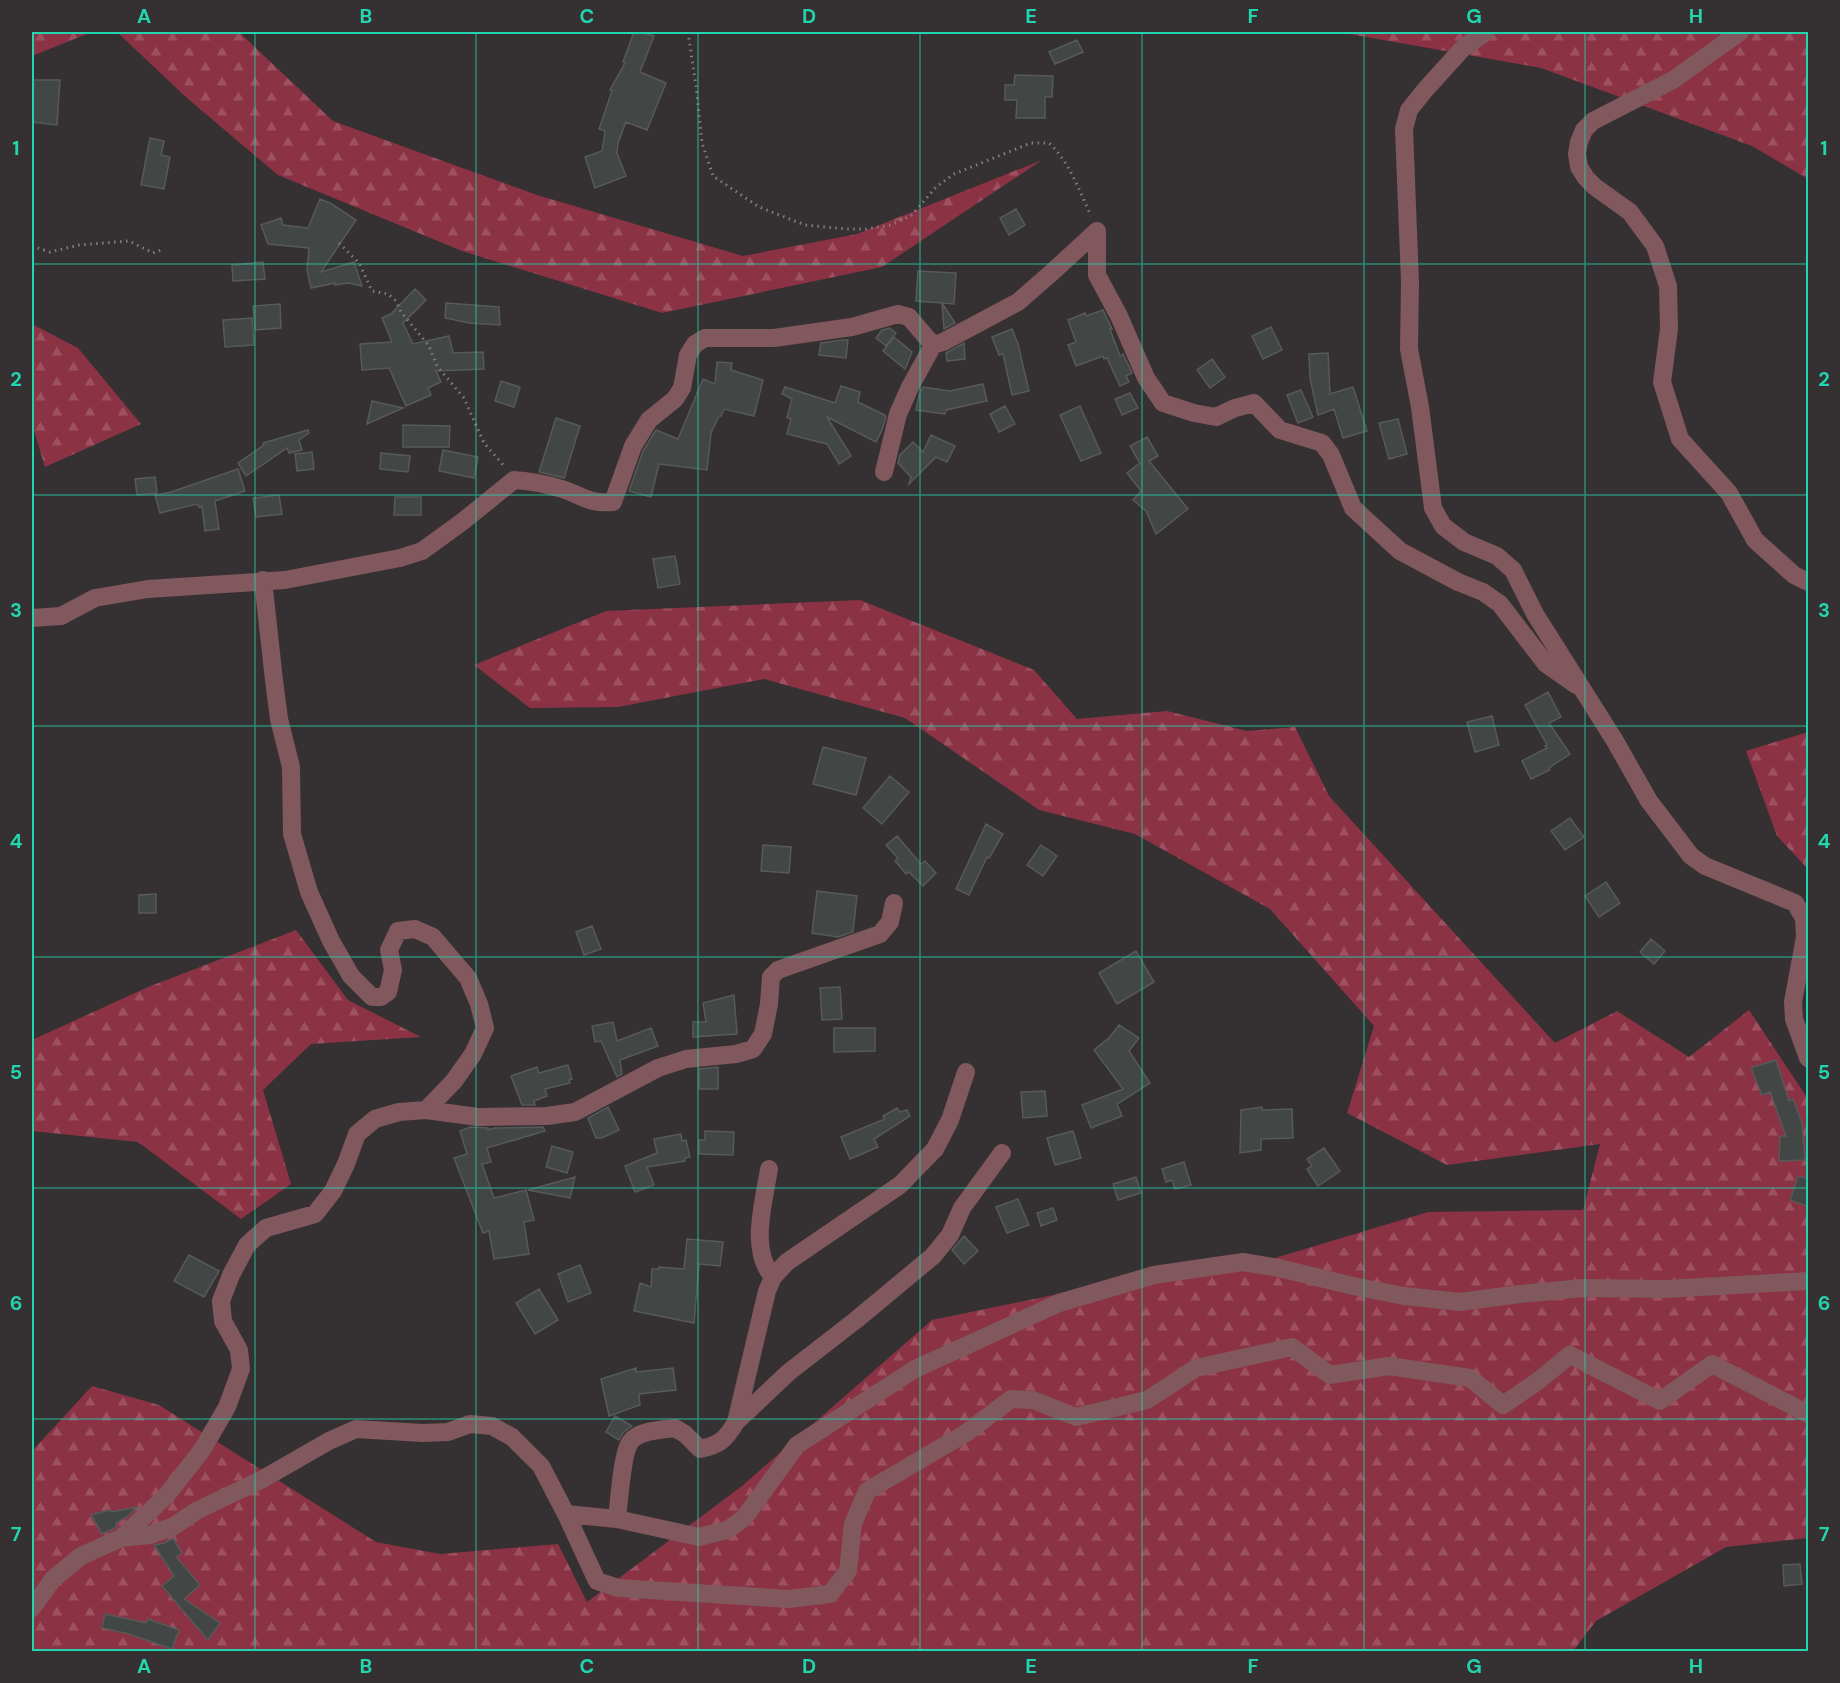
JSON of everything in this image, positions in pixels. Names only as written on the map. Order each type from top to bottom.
[{"type":"street","points":[[1486,32],[1463,48],[1425,90],[1409,110],[1404,129],[1410,282],[1409,349],[1420,407],[1433,508],[1443,526],[1464,542],[1497,556],[1513,570],[1535,614],[1615,741],[1649,801],[1691,856],[1705,866],[1795,903],[1804,918],[1805,937],[1793,1002],[1794,1019],[1809,1058]]},
{"type":"street","points":[[1740,32],[1673,81],[1593,121],[1584,130],[1577,154],[1579,167],[1586,178],[1630,212],[1655,246],[1668,286],[1669,329],[1662,382],[1680,440],[1730,493],[1755,540],[1794,574],[1809,582]]},
{"type":"street","points":[[884,472],[898,414],[933,345],[943,342],[1018,302],[1097,231]]},
{"type":"street","points":[[1097,231],[1097,275],[1119,316],[1146,378],[1163,403],[1216,417],[1235,408],[1254,403],[1280,430],[1322,443],[1331,455],[1353,508],[1400,551],[1458,582],[1483,592],[1500,604],[1546,664],[1583,690]]},
{"type":"street","points":[[32,618],[61,616],[95,598],[148,589],[285,580],[400,558],[422,550],[462,522],[514,480],[545,484],[584,500],[598,503],[613,502],[633,447],[648,420],[675,399],[682,388],[688,355],[695,344],[705,338],[774,339],[852,327],[898,314],[909,317],[933,345]]},
{"type":"street","points":[[264,580],[278,709],[291,767],[292,834],[309,892],[331,941],[351,976],[372,998],[381,998],[388,992],[393,970],[389,950],[398,931],[415,929],[432,937],[468,978],[479,1005],[485,1028],[473,1054],[454,1081],[426,1110]]},
{"type":"street","points":[[121,1538],[166,1496],[202,1450],[227,1407],[241,1369],[239,1350],[223,1321],[220,1301],[247,1245],[266,1228],[315,1214],[333,1191],[357,1134],[375,1119],[399,1112],[426,1110],[478,1117],[547,1116],[575,1112],[658,1068],[686,1059],[736,1054],[753,1049],[763,1034],[769,1005],[771,977],[778,970],[880,934],[890,922],[894,903]]},
{"type":"street","points":[[736,1422],[766,1291],[773,1277],[787,1262],[900,1185],[935,1149],[950,1120],[966,1072]]},
{"type":"street","points":[[617,1518],[626,1450],[631,1440],[642,1434],[675,1428],[685,1434],[700,1449],[711,1447],[727,1437],[736,1422],[789,1372],[933,1256],[950,1235],[962,1208],[1002,1153]]},
{"type":"street","points":[[769,1169],[759,1229],[765,1267],[773,1277]]},
{"type":"street","points":[[566,1514],[617,1518],[699,1537],[727,1530],[744,1518],[797,1446],[915,1369],[1059,1303],[1154,1275],[1243,1263],[1279,1268],[1404,1296],[1460,1302],[1520,1293],[1584,1288],[1666,1289],[1809,1281]]},
{"type":"street","points":[[32,1608],[53,1579],[81,1556],[121,1538],[150,1535],[174,1526],[196,1511],[261,1480],[321,1445],[356,1429],[422,1433],[448,1432],[470,1424],[492,1426],[512,1437],[541,1466],[597,1581],[618,1588],[789,1599],[830,1593],[848,1571],[853,1524],[867,1491],[966,1432],[1011,1399],[1033,1400],[1077,1417],[1147,1400],[1196,1368],[1293,1347],[1330,1375],[1389,1366],[1470,1378],[1503,1405],[1538,1382],[1570,1355],[1660,1401],[1712,1364],[1809,1414]]},
{"type":"path","points":[[688,32],[702,143],[712,176],[759,207],[805,225],[846,229],[891,225],[912,215],[936,187],[954,174],[1030,143],[1049,143],[1059,153],[1071,172],[1097,231]]},
{"type":"path","points":[[32,246],[50,252],[79,245],[129,241],[153,253],[164,249]]},
{"type":"path","points":[[339,243],[359,263],[372,291],[388,294],[396,301],[401,312],[429,346],[437,366],[464,398],[484,443],[514,480]]},
{"type":"green space","points":[[32,32],[92,32],[32,56]]},
{"type":"green space","points":[[117,32],[239,32],[333,121],[537,195],[743,256],[857,234],[1042,160],[882,267],[662,313],[462,251],[278,175],[188,99]]},
{"type":"green space","points":[[1338,32],[1808,32],[1808,179],[1752,146],[1541,68]]},
{"type":"green space","points":[[32,324],[78,348],[141,424],[45,467],[32,424]]},
{"type":"green space","points":[[860,600],[1034,670],[1077,719],[1167,711],[1247,731],[1295,727],[1329,796],[1555,1043],[1617,1011],[1689,1057],[1749,1010],[1808,1099],[1808,1538],[1726,1547],[1596,1621],[1573,1651],[32,1651],[32,1451],[92,1386],[159,1405],[376,1542],[440,1554],[558,1544],[587,1602],[742,1486],[932,1320],[1140,1277],[1228,1272],[1428,1212],[1583,1210],[1600,1144],[1447,1165],[1347,1113],[1374,1026],[1270,909],[1135,834],[1039,810],[905,718],[764,679],[618,707],[530,708],[474,665],[606,611]]},
{"type":"green space","points":[[1808,732],[1808,869],[1777,836],[1746,751]]},
{"type":"green space","points":[[296,930],[348,1000],[421,1037],[311,1044],[263,1090],[291,1184],[241,1219],[138,1142],[32,1131],[32,1040],[148,987]]},
{"type":"building","points":[[634,32],[654,36],[640,72],[666,83],[647,130],[626,122],[618,143],[617,153],[626,176],[595,188],[585,157],[602,151],[605,131],[599,129],[612,91],[610,90],[625,63],[623,62]]},
{"type":"building","points":[[1077,40],[1083,52],[1055,64],[1049,52]]},
{"type":"building","points":[[1015,75],[1053,76],[1052,97],[1045,97],[1045,118],[1016,118],[1017,100],[1005,100],[1005,85],[1014,85]]},
{"type":"building","points":[[32,80],[60,80],[57,125],[32,122]]},
{"type":"building","points":[[150,138],[164,141],[161,155],[170,157],[164,189],[141,185]]},
{"type":"building","points":[[320,199],[356,220],[321,272],[354,262],[362,286],[348,283],[335,285],[335,283],[311,288],[307,270],[309,248],[268,244],[261,225],[281,218],[283,225],[308,228]]},
{"type":"building","points":[[1016,209],[1025,225],[1009,235],[1000,218]]},
{"type":"building","points":[[263,262],[265,279],[233,281],[232,265]]},
{"type":"building","points":[[918,271],[956,273],[954,304],[916,301]]},
{"type":"building","points":[[415,289],[426,300],[403,323],[413,344],[449,336],[453,353],[483,352],[484,369],[436,371],[441,382],[428,388],[431,395],[406,406],[389,368],[362,370],[360,344],[392,342],[382,318],[391,314]]},
{"type":"building","points":[[446,303],[499,307],[500,325],[469,323],[445,318]]},
{"type":"building","points":[[942,303],[955,323],[944,329]]},
{"type":"building","points":[[280,304],[281,328],[255,330],[253,306]]},
{"type":"building","points":[[1103,310],[1112,329],[1110,329],[1120,356],[1123,354],[1132,373],[1126,376],[1129,382],[1120,386],[1107,358],[1104,359],[1103,356],[1076,366],[1068,345],[1076,342],[1068,320],[1085,313],[1086,316]]},
{"type":"building","points":[[252,318],[254,345],[225,347],[223,320]]},
{"type":"building","points":[[1271,327],[1282,350],[1263,359],[1252,336]]},
{"type":"building","points":[[890,328],[896,333],[886,346],[876,338],[882,330]]},
{"type":"building","points":[[1012,329],[1018,344],[1029,391],[1012,395],[1003,354],[999,355],[992,337]]},
{"type":"building","points":[[894,337],[912,352],[905,369],[883,351]]},
{"type":"building","points":[[848,340],[846,358],[819,355],[821,343]]},
{"type":"building","points":[[964,343],[965,359],[947,361],[946,353]]},
{"type":"building","points":[[1328,353],[1330,394],[1353,387],[1367,431],[1343,438],[1334,409],[1318,415],[1310,378],[1309,354]]},
{"type":"building","points":[[1212,359],[1225,377],[1210,388],[1197,370]]},
{"type":"building","points":[[717,362],[732,363],[731,370],[763,380],[754,416],[724,409],[711,433],[707,470],[659,464],[651,497],[629,491],[643,451],[656,430],[678,439],[703,379],[715,384]]},
{"type":"building","points":[[501,381],[520,387],[514,407],[495,401]]},
{"type":"building","points":[[983,384],[987,401],[946,410],[945,414],[916,410],[923,387],[950,391]]},
{"type":"building","points":[[841,386],[860,392],[858,402],[886,417],[876,442],[827,417],[851,456],[839,464],[827,444],[787,434],[791,419],[787,417],[792,399],[782,394],[785,387],[835,403]]},
{"type":"building","points":[[1301,390],[1313,417],[1298,423],[1287,395]]},
{"type":"building","points":[[1130,393],[1138,408],[1122,415],[1115,399]]},
{"type":"building","points":[[372,401],[403,408],[367,424]]},
{"type":"building","points":[[1005,406],[1015,424],[999,432],[990,414]]},
{"type":"building","points":[[1080,406],[1101,453],[1081,461],[1060,415]]},
{"type":"building","points":[[556,418],[580,426],[564,478],[539,472]]},
{"type":"building","points":[[1398,419],[1407,454],[1389,459],[1379,423]]},
{"type":"building","points":[[403,425],[450,426],[449,447],[403,447]]},
{"type":"building","points":[[308,430],[309,433],[299,440],[302,450],[289,453],[287,448],[246,476],[238,463],[264,445],[263,443]]},
{"type":"building","points":[[931,435],[955,446],[947,462],[936,457],[909,484],[911,477],[898,463],[900,455],[913,442],[923,452]]},
{"type":"building","points":[[1147,437],[1158,456],[1149,461],[1188,509],[1156,534],[1146,511],[1133,500],[1141,491],[1127,473],[1140,463],[1130,446]]},
{"type":"building","points":[[443,450],[478,457],[474,478],[439,471]]},
{"type":"building","points":[[312,452],[314,469],[297,471],[295,454]]},
{"type":"building","points":[[381,453],[410,456],[408,472],[380,469]]},
{"type":"building","points":[[238,469],[245,491],[215,501],[219,529],[205,531],[202,506],[199,507],[197,504],[160,513],[155,495],[171,492]]},
{"type":"building","points":[[155,477],[157,493],[137,495],[135,479]]},
{"type":"building","points":[[279,495],[282,514],[256,517],[253,498]]},
{"type":"building","points":[[395,497],[421,497],[421,515],[394,515]]},
{"type":"building","points":[[675,556],[680,584],[658,588],[653,559]]},
{"type":"building","points":[[1548,692],[1561,717],[1549,723],[1570,754],[1549,768],[1550,770],[1531,779],[1522,761],[1547,748],[1545,746],[1547,745],[1525,705]]},
{"type":"building","points":[[1492,716],[1499,745],[1475,752],[1467,722]]},
{"type":"building","points":[[823,747],[866,758],[856,795],[813,784]]},
{"type":"building","points":[[890,776],[909,792],[882,824],[863,808]]},
{"type":"building","points":[[1570,818],[1584,837],[1565,850],[1551,831]]},
{"type":"building","points":[[986,824],[1003,834],[989,858],[987,857],[969,895],[956,889]]},
{"type":"building","points":[[897,836],[921,864],[925,861],[936,873],[923,886],[909,872],[906,874],[895,861],[898,858],[886,845]]},
{"type":"building","points":[[763,845],[791,847],[789,873],[761,871]]},
{"type":"building","points":[[1041,845],[1057,856],[1043,876],[1027,865]]},
{"type":"building","points":[[1606,882],[1620,903],[1599,917],[1585,896]]},
{"type":"building","points":[[817,891],[857,896],[853,932],[838,937],[812,933]]},
{"type":"building","points":[[156,894],[156,913],[139,913],[139,895]]},
{"type":"building","points":[[592,926],[601,949],[584,955],[576,932]]},
{"type":"building","points":[[1651,939],[1665,951],[1654,964],[1640,952]]},
{"type":"building","points":[[1136,951],[1154,982],[1117,1004],[1099,973]]},
{"type":"building","points":[[840,987],[842,1019],[822,1020],[820,988]]},
{"type":"building","points":[[734,995],[737,1034],[693,1037],[693,1022],[706,1022],[703,1003]]},
{"type":"building","points":[[613,1022],[617,1041],[651,1028],[658,1046],[620,1060],[622,1074],[617,1077],[601,1041],[595,1042],[592,1026]]},
{"type":"building","points":[[1119,1025],[1139,1038],[1129,1051],[1150,1083],[1117,1104],[1122,1116],[1091,1128],[1082,1105],[1123,1089],[1094,1050],[1109,1038]]},
{"type":"building","points":[[834,1028],[875,1028],[875,1051],[834,1052]]},
{"type":"building","points":[[1776,1060],[1789,1101],[1793,1099],[1802,1123],[1805,1160],[1779,1161],[1780,1136],[1786,1136],[1770,1092],[1762,1095],[1751,1068]]},
{"type":"building","points":[[568,1065],[572,1079],[569,1080],[570,1083],[545,1089],[547,1096],[534,1101],[535,1105],[522,1105],[511,1076],[537,1067],[539,1073]]},
{"type":"building","points":[[718,1067],[718,1089],[699,1089],[699,1069]]},
{"type":"building","points":[[1045,1091],[1047,1116],[1023,1118],[1021,1092]]},
{"type":"building","points":[[608,1107],[619,1130],[602,1138],[596,1138],[588,1118]]},
{"type":"building","points":[[1262,1107],[1262,1110],[1292,1109],[1293,1138],[1261,1139],[1261,1150],[1240,1153],[1241,1110]]},
{"type":"building","points":[[897,1108],[900,1112],[907,1110],[910,1116],[874,1139],[878,1147],[850,1159],[841,1137],[885,1119],[883,1116]]},
{"type":"building","points":[[470,1127],[488,1128],[488,1130],[543,1127],[545,1131],[487,1148],[491,1162],[482,1164],[494,1198],[526,1190],[534,1220],[524,1222],[529,1254],[494,1259],[489,1231],[483,1233],[454,1158],[467,1154],[460,1131]]},
{"type":"building","points":[[705,1131],[734,1132],[733,1155],[699,1154],[699,1140],[705,1140]]},
{"type":"building","points":[[1073,1131],[1081,1158],[1055,1165],[1047,1138]]},
{"type":"building","points":[[681,1134],[682,1141],[686,1140],[690,1157],[685,1158],[685,1161],[647,1167],[654,1185],[635,1192],[625,1166],[657,1153],[654,1139]]},
{"type":"building","points":[[552,1146],[573,1152],[567,1173],[546,1167]]},
{"type":"building","points":[[1324,1148],[1340,1171],[1318,1186],[1307,1169],[1312,1166],[1307,1159]]},
{"type":"building","points":[[1184,1162],[1191,1185],[1175,1189],[1172,1180],[1166,1182],[1162,1169]]},
{"type":"building","points":[[1798,1176],[1809,1179],[1809,1207],[1790,1200]]},
{"type":"building","points":[[575,1177],[570,1198],[528,1190]]},
{"type":"building","points":[[1136,1177],[1141,1193],[1118,1200],[1113,1184]]},
{"type":"building","points":[[1018,1199],[1029,1225],[1007,1233],[996,1207]]},
{"type":"building","points":[[1053,1208],[1057,1220],[1041,1226],[1037,1213]]},
{"type":"building","points":[[964,1236],[978,1251],[964,1264],[952,1250]]},
{"type":"building","points":[[687,1239],[723,1242],[720,1266],[699,1264],[694,1323],[634,1311],[640,1283],[651,1287],[652,1269],[659,1269],[659,1267],[684,1269]]},
{"type":"building","points":[[189,1255],[219,1271],[204,1297],[174,1281]]},
{"type":"building","points":[[580,1265],[591,1293],[568,1302],[558,1274]]},
{"type":"building","points":[[539,1289],[558,1320],[535,1334],[516,1303]]},
{"type":"building","points":[[636,1368],[636,1372],[673,1368],[676,1390],[639,1394],[640,1405],[609,1416],[601,1379]]},
{"type":"building","points":[[615,1416],[632,1426],[623,1433],[619,1440],[606,1432]]},
{"type":"building","points":[[137,1507],[127,1517],[116,1523],[115,1528],[102,1534],[91,1515],[110,1510],[111,1512]]},
{"type":"building","points":[[173,1538],[182,1553],[176,1557],[200,1585],[184,1599],[220,1623],[208,1640],[162,1586],[174,1576],[154,1545]]},
{"type":"building","points":[[1800,1564],[1802,1584],[1784,1586],[1783,1565]]},
{"type":"building","points":[[105,1614],[146,1623],[148,1619],[179,1630],[172,1649],[129,1634],[102,1628]]}]
